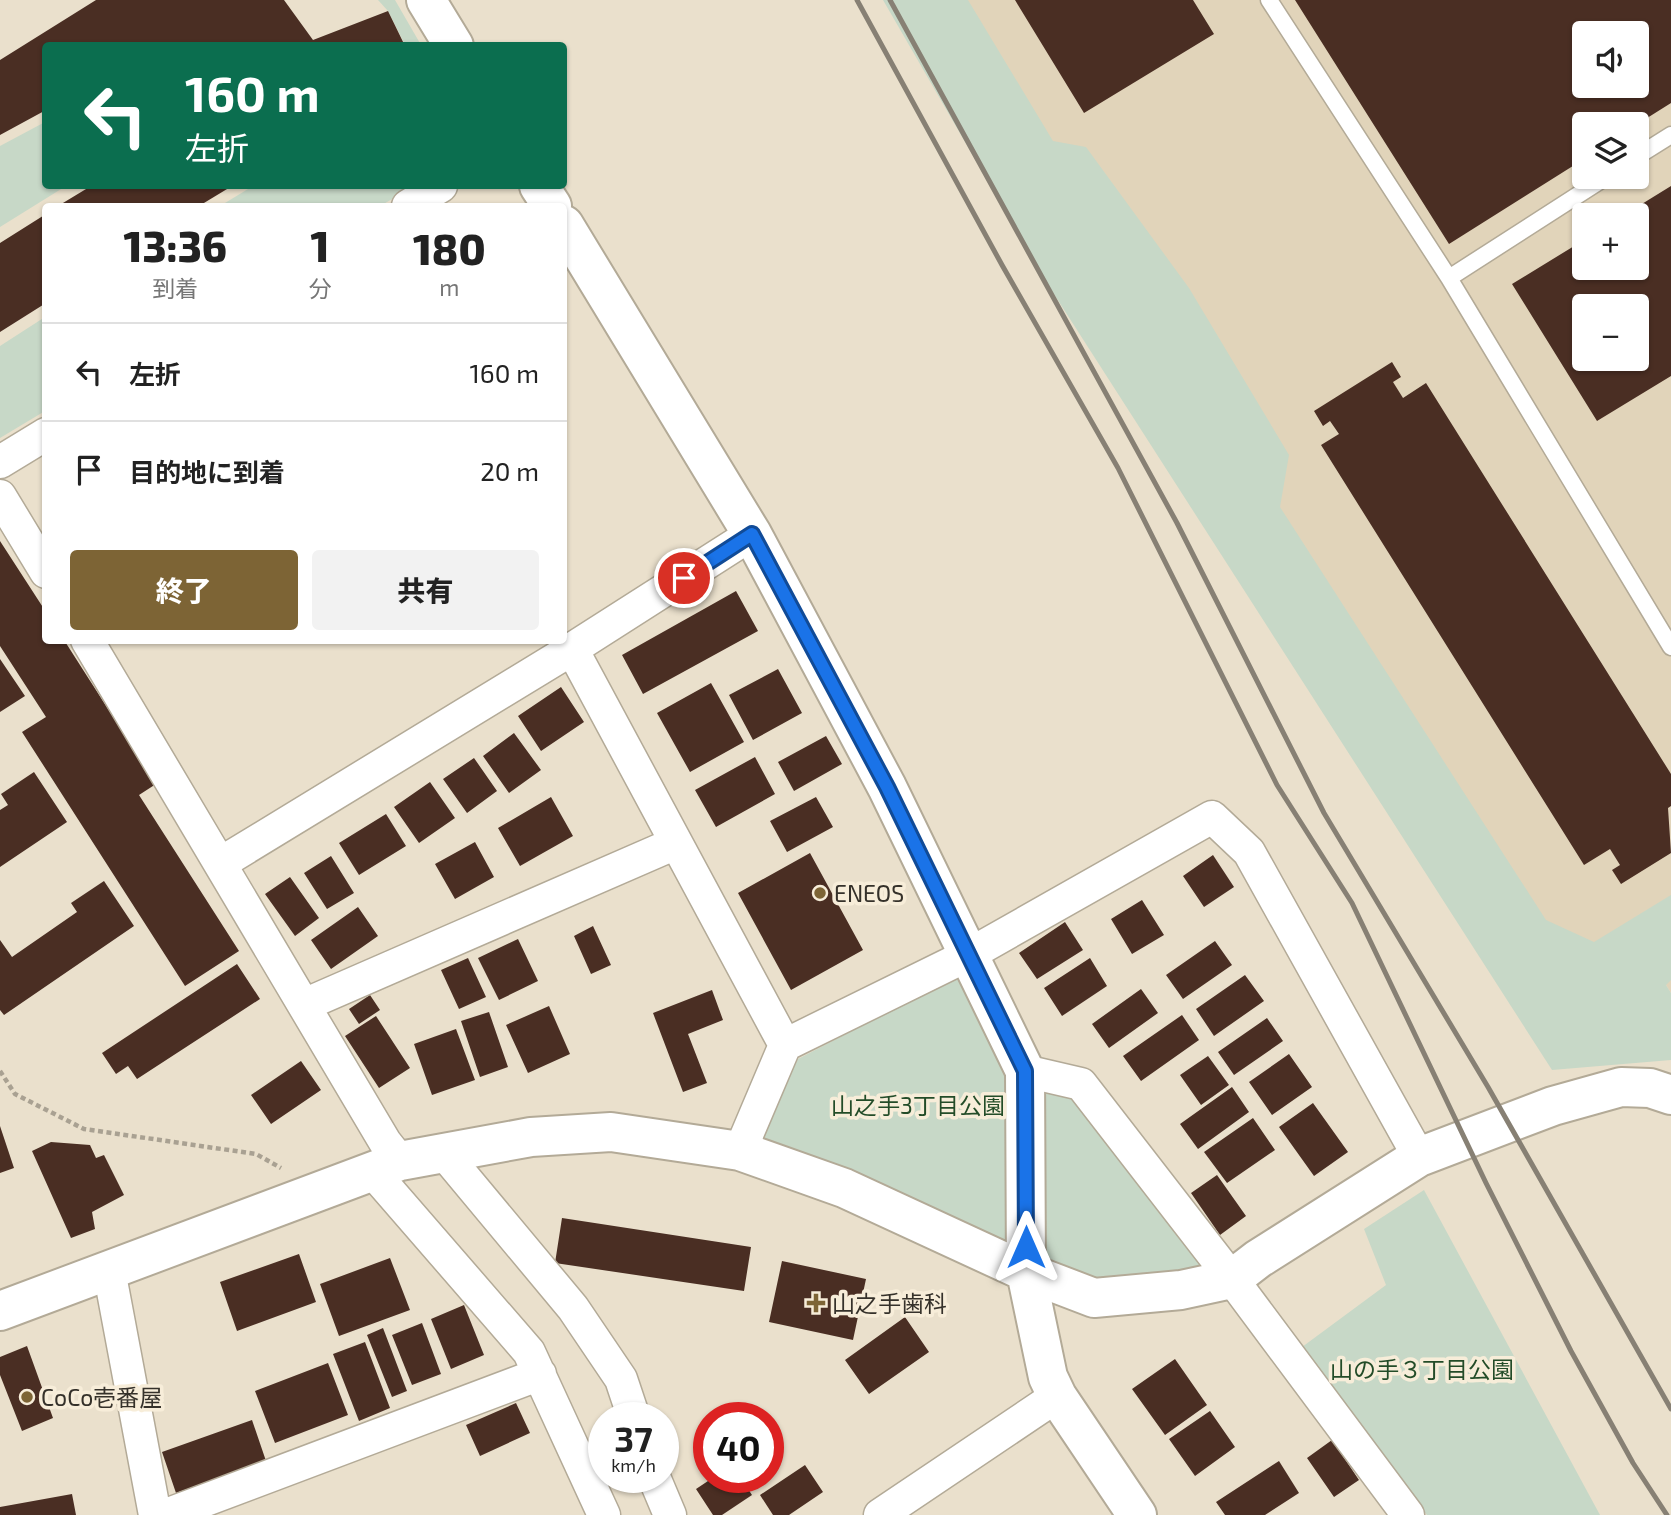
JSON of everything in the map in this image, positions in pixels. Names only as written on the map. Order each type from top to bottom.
[{"type":"street","points":[[426,0],[452,42]]},
{"type":"street","points":[[413,203],[436,189]]},
{"type":"street","points":[[567,230],[752,534],[887,787],[1025,1071],[1026,1272],[1048,1377],[1057,1396],[1137,1515]]},
{"type":"street","points":[[0,462],[42,436]]},
{"type":"street","points":[[0,496],[42,565]]},
{"type":"street","points":[[221,863],[572,649],[752,534]]},
{"type":"street","points":[[89,644],[385,1142],[386,1166],[529,1352],[604,1515]]},
{"type":"street","points":[[572,649],[785,1045]]},
{"type":"street","points":[[740,1151],[785,1045],[970,954],[1212,817],[1249,852],[1419,1157]]},
{"type":"street","points":[[304,1005],[676,844]]},
{"type":"street","points":[[1025,1071],[1081,1084],[1232,1279],[1408,1515]]},
{"type":"street","points":[[0,1311],[386,1166],[443,1152],[531,1137],[611,1132],[740,1151],[844,1188],[1026,1272],[1094,1298],[1181,1290],[1232,1279],[1258,1259],[1419,1157],[1553,1106],[1621,1087],[1650,1088],[1671,1095]]},
{"type":"street","points":[[443,1152],[573,1308],[621,1379],[629,1402]]},
{"type":"street","points":[[109,1270],[155,1515]]},
{"type":"street","points":[[166,1515],[540,1374]]},
{"type":"street","points":[[880,1515],[1057,1396]]},
{"type":"street","points":[[661,1493],[670,1515]]},
{"type":"lane","points":[[1269,0],[1449,278],[1671,647]]},
{"type":"lane","points":[[1649,149],[1671,135]]},
{"type":"lane","points":[[1449,278],[1586,189]]},
{"type":"path","points":[[0,1071],[15,1094],[84,1129],[256,1154],[318,1190]]},
{"type":"shaded area","points":[[947,0],[1671,0],[1671,993],[1666,985],[1539,1040]]},
{"type":"green space","points":[[378,0],[395,0],[419,42],[404,42],[388,11]]},
{"type":"green space","points":[[883,0],[968,0],[1053,141],[1086,147],[1189,288],[1289,455],[1280,507],[1546,920],[1594,942],[1671,895],[1671,980],[1666,985],[1671,993],[1671,1060],[1552,1070],[1043,277]]},
{"type":"green space","points":[[42,124],[42,189],[61,189],[0,227],[0,146]]},
{"type":"green space","points":[[248,189],[410,189],[385,203],[225,203]]},
{"type":"green space","points":[[42,319],[42,413],[0,438],[0,346]]},
{"type":"green space","name":"山之手3丁目公園","points":[[967,971],[1015,1075],[1074,1096],[1209,1270],[1101,1282],[762,1146],[764,1126],[798,1059]]},
{"type":"green space","name":"山の手３丁目公園","points":[[1424,1190],[1600,1515],[1427,1515],[1298,1350],[1386,1285],[1364,1229]]},
{"type":"building","points":[[96,0],[284,0],[313,40],[388,11],[403,42],[42,42],[42,112],[0,135],[0,60]]},
{"type":"building","points":[[1015,0],[1193,0],[1214,34],[1084,113]]},
{"type":"building","points":[[1295,0],[1671,0],[1671,103],[1649,117],[1649,112],[1572,112],[1572,167],[1449,244]]},
{"type":"building","points":[[1671,186],[1671,376],[1597,421],[1512,284],[1572,247],[1572,280],[1649,280],[1649,203],[1643,203]]},
{"type":"building","points":[[86,189],[227,189],[204,203],[63,203]]},
{"type":"building","points":[[42,217],[42,306],[0,332],[0,243]]},
{"type":"building","points":[[1392,362],[1401,377],[1393,382],[1403,398],[1426,383],[1671,774],[1671,806],[1668,808],[1671,853],[1621,884],[1612,870],[1620,865],[1610,849],[1584,865],[1321,445],[1339,434],[1330,421],[1323,426],[1314,411]]},
{"type":"building","points":[[0,541],[42,606],[42,644],[67,644],[156,784],[139,795],[239,951],[185,986],[22,732],[46,717],[0,646]]},
{"type":"building","points":[[736,591],[758,631],[643,694],[622,655]]},
{"type":"building","points":[[0,659],[25,696],[0,712]]},
{"type":"building","points":[[778,669],[802,713],[753,740],[729,695]]},
{"type":"building","points":[[711,683],[744,742],[690,772],[657,713]]},
{"type":"building","points":[[561,687],[584,722],[541,751],[518,716]]},
{"type":"building","points":[[514,733],[541,770],[509,793],[483,756]]},
{"type":"building","points":[[826,736],[842,764],[794,791],[778,762]]},
{"type":"building","points":[[755,757],[775,794],[716,827],[695,790]]},
{"type":"building","points":[[474,758],[497,791],[467,813],[443,779]]},
{"type":"building","points":[[34,772],[67,822],[0,867],[0,810],[8,805],[1,794]]},
{"type":"building","points":[[430,782],[455,818],[419,843],[394,807]]},
{"type":"building","points":[[551,797],[573,836],[520,866],[498,828]]},
{"type":"building","points":[[816,797],[833,827],[787,852],[770,821]]},
{"type":"building","points":[[386,814],[406,846],[359,875],[339,843]]},
{"type":"building","points":[[475,842],[494,877],[455,899],[435,864]]},
{"type":"building","points":[[810,853],[863,950],[791,990],[738,893]]},
{"type":"building","points":[[1213,855],[1234,887],[1204,907],[1183,876]]},
{"type":"building","points":[[331,856],[354,893],[327,909],[304,873]]},
{"type":"building","points":[[290,877],[319,918],[295,936],[265,894]]},
{"type":"building","points":[[104,881],[134,926],[4,1015],[0,1010],[0,940],[12,957],[77,912],[71,903]]},
{"type":"building","points":[[1142,900],[1164,935],[1132,954],[1111,919]]},
{"type":"building","points":[[358,907],[378,936],[331,969],[311,940]]},
{"type":"building","points":[[1065,922],[1083,950],[1037,979],[1019,953]]},
{"type":"building","points":[[593,926],[611,965],[591,974],[574,936]]},
{"type":"building","points":[[518,939],[538,981],[499,1000],[478,958]]},
{"type":"building","points":[[1215,941],[1232,965],[1183,999],[1166,975]]},
{"type":"building","points":[[468,958],[486,997],[459,1009],[441,970]]},
{"type":"building","points":[[1090,958],[1107,986],[1062,1016],[1044,988]]},
{"type":"building","points":[[237,964],[260,999],[137,1079],[128,1066],[116,1074],[102,1053]]},
{"type":"building","points":[[1245,975],[1264,1001],[1214,1036],[1196,1009]]},
{"type":"building","points":[[1141,989],[1158,1013],[1109,1048],[1092,1024]]},
{"type":"building","points":[[712,990],[723,1020],[688,1034],[707,1083],[683,1092],[653,1013]]},
{"type":"building","points":[[370,995],[380,1010],[359,1024],[349,1009]]},
{"type":"building","points":[[549,1006],[570,1054],[528,1073],[506,1025]]},
{"type":"building","points":[[489,1012],[508,1067],[480,1077],[461,1021]]},
{"type":"building","points":[[1182,1015],[1199,1040],[1141,1081],[1123,1056]]},
{"type":"building","points":[[376,1016],[410,1068],[379,1088],[345,1036]]},
{"type":"building","points":[[1267,1018],[1283,1041],[1234,1075],[1218,1052]]},
{"type":"building","points":[[456,1029],[475,1080],[432,1095],[414,1044]]},
{"type":"building","points":[[1289,1054],[1312,1087],[1272,1115],[1249,1082]]},
{"type":"building","points":[[1208,1056],[1229,1085],[1201,1105],[1180,1075]]},
{"type":"building","points":[[301,1061],[321,1090],[271,1124],[251,1095]]},
{"type":"building","points":[[1232,1087],[1249,1112],[1198,1149],[1180,1124]]},
{"type":"building","points":[[1313,1103],[1348,1152],[1314,1176],[1279,1127]]},
{"type":"building","points":[[1253,1118],[1275,1150],[1227,1183],[1204,1152]]},
{"type":"building","points":[[0,1126],[14,1168],[0,1173]]},
{"type":"building","points":[[51,1142],[90,1145],[96,1158],[104,1155],[124,1195],[92,1212],[95,1229],[71,1238],[32,1151]]},
{"type":"building","points":[[1217,1175],[1246,1216],[1220,1235],[1191,1193]]},
{"type":"building","points":[[562,1218],[751,1247],[744,1291],[555,1263]]},
{"type":"building","points":[[299,1254],[316,1302],[237,1331],[220,1282]]},
{"type":"building","points":[[390,1258],[410,1310],[339,1336],[320,1284]]},
{"type":"building","points":[[782,1261],[866,1279],[853,1340],[769,1322]]},
{"type":"building","points":[[464,1305],[484,1355],[451,1369],[431,1319]]},
{"type":"building","points":[[905,1317],[929,1352],[869,1394],[845,1360]]},
{"type":"building","points":[[422,1323],[441,1374],[412,1385],[392,1335]]},
{"type":"building","points":[[383,1328],[407,1391],[392,1397],[367,1335]]},
{"type":"building","points":[[365,1342],[390,1408],[359,1421],[333,1354]]},
{"type":"building","name":"CoCo壱番屋","points":[[27,1346],[53,1418],[22,1431],[0,1375],[0,1357]]},
{"type":"building","points":[[1175,1359],[1207,1405],[1165,1435],[1132,1389]]},
{"type":"building","points":[[328,1363],[348,1415],[275,1443],[255,1391]]},
{"type":"building","points":[[516,1403],[530,1433],[480,1456],[466,1425]]},
{"type":"building","points":[[1210,1411],[1235,1447],[1195,1476],[1169,1439]]},
{"type":"building","points":[[252,1420],[266,1461],[176,1493],[162,1452]]},
{"type":"building","points":[[1332,1440],[1359,1480],[1334,1497],[1307,1458]]},
{"type":"building","points":[[1279,1461],[1299,1493],[1265,1515],[1225,1515],[1216,1502]]},
{"type":"building","points":[[805,1465],[823,1492],[789,1515],[773,1515],[760,1495],[784,1493],[784,1479]]},
{"type":"building","points":[[699,1493],[752,1495],[722,1515],[713,1515]]},
{"type":"building","points":[[72,1494],[76,1515],[0,1515],[0,1507]]},
{"type":"railway","points":[[857,0],[1002,265],[1118,468],[1277,785],[1352,903],[1486,1183],[1571,1351],[1633,1463],[1667,1515]]},
{"type":"railway","points":[[890,0],[1177,523],[1324,813],[1488,1087],[1671,1409]]},
{"type":"place","name":"ENEOS","points":[[820,893]]},
{"type":"place","name":"山之手歯科","points":[[816,1303]]},
{"type":"place","name":"CoCo壱番屋","points":[[27,1397]]},
{"type":"route","points":[[684,578],[752,534],[887,787],[1025,1071],[1026,1247]]}]
